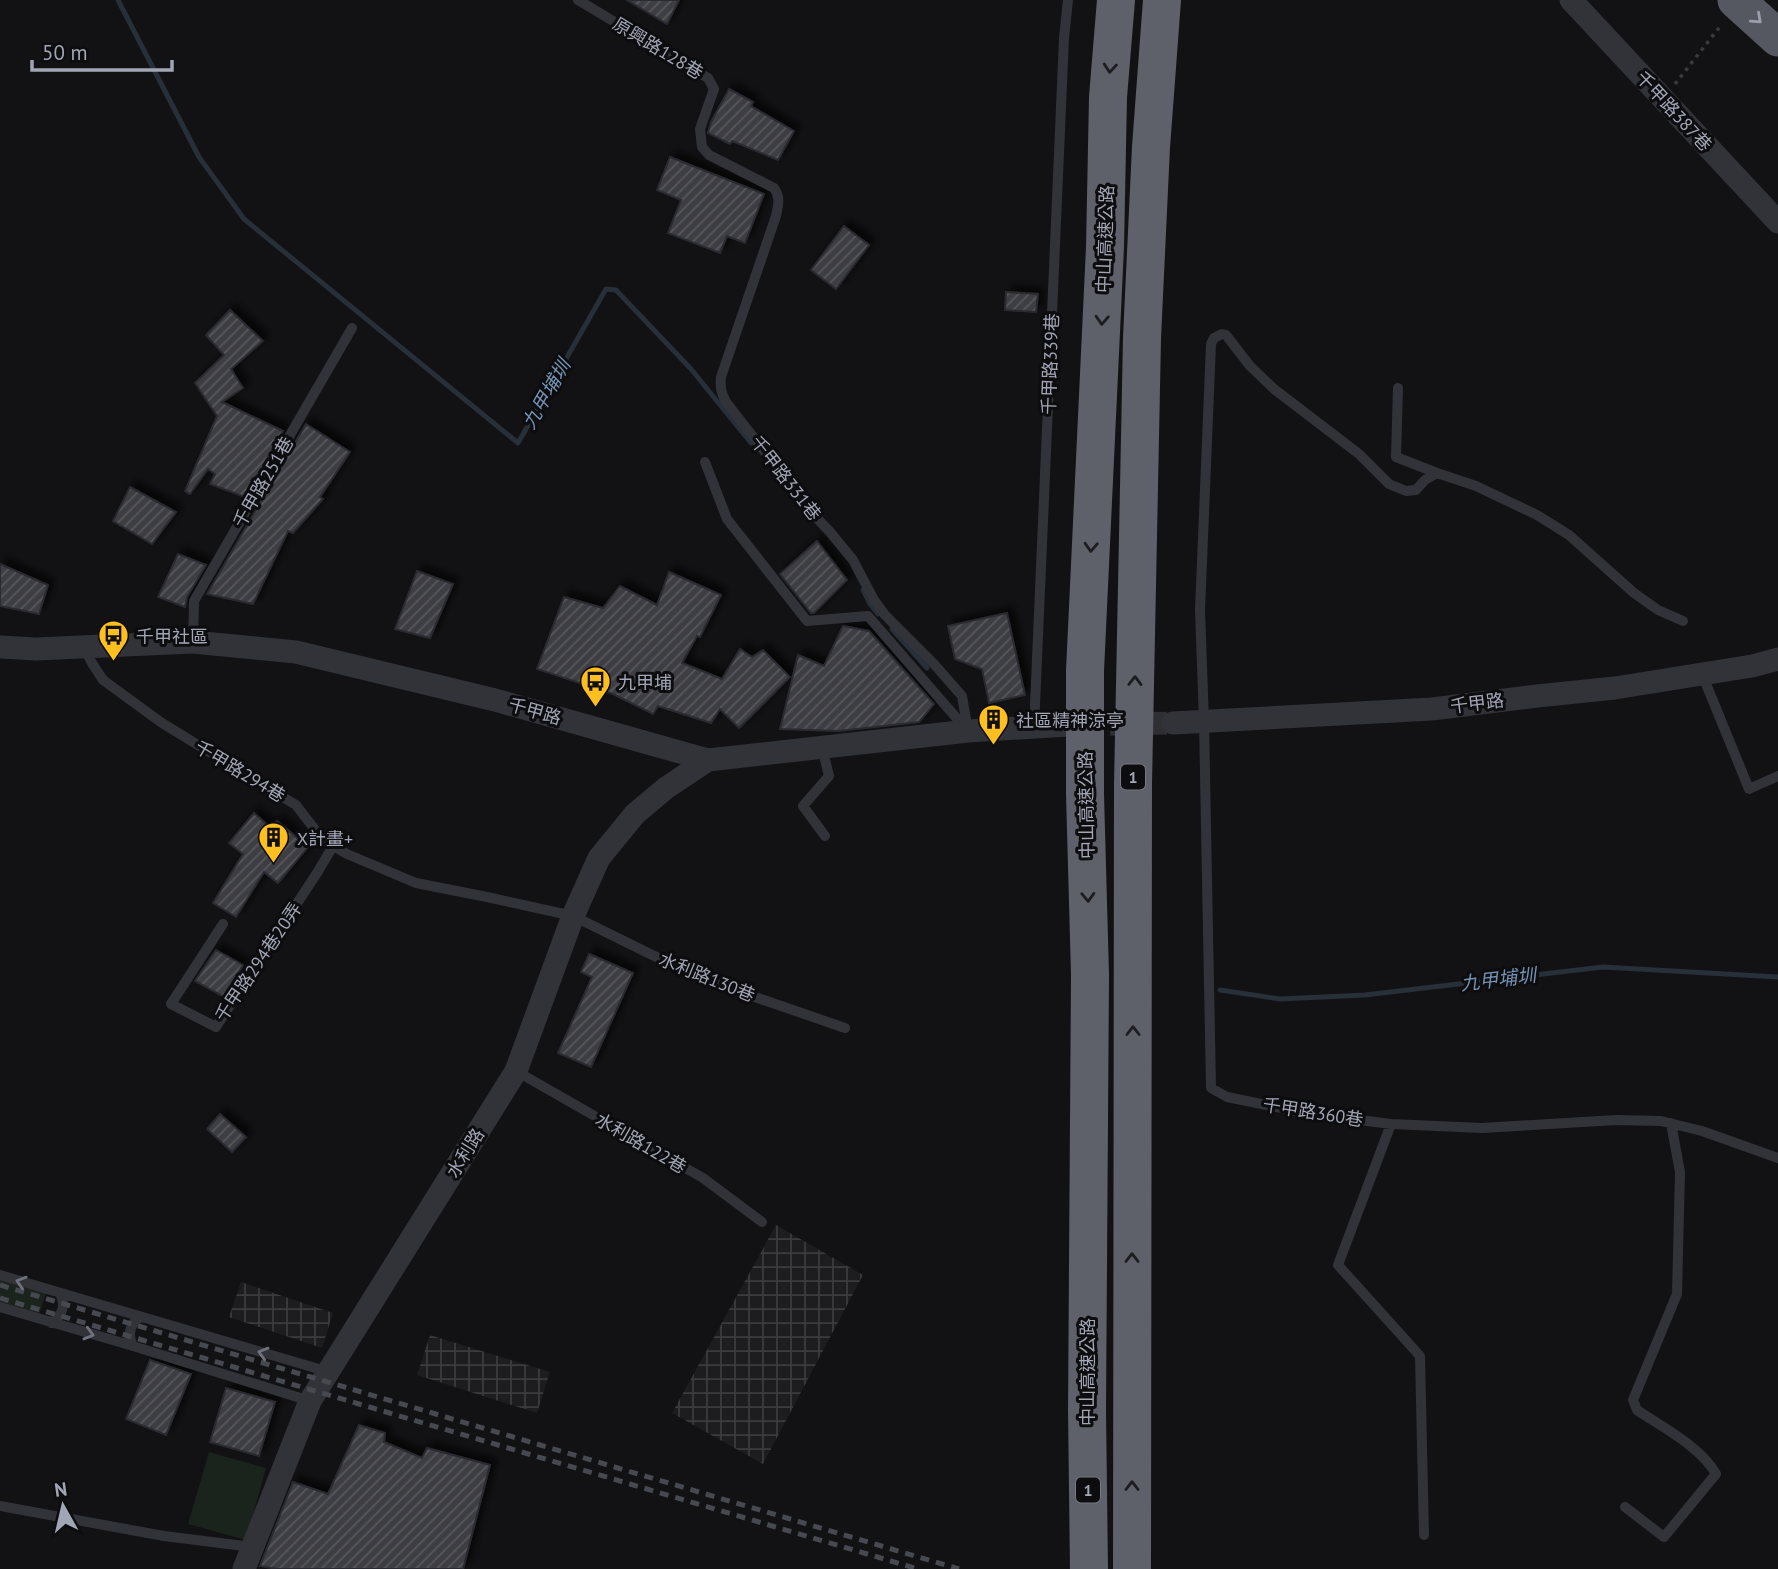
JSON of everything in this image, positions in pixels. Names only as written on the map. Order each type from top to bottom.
[{"type":"highway","name":"中山高速公路","points":[[1089,1569],[1087,1410],[1090,975],[1084,794],[1085,671],[1105,260],[1108,97],[1115,0]]},
{"type":"highway","name":"1","points":[[1132,1564],[1133,784],[1142,338],[1161,0]]},
{"type":"highway","points":[[1729,12],[1778,38]]},
{"type":"highway","points":[[1078,1569],[1087,1410]]},
{"type":"street","name":"千甲路387巷","points":[[1571,0],[1778,222]]},
{"type":"street","name":"千甲路","points":[[0,647],[36,649],[193,642],[296,652],[495,700],[708,760],[968,731],[1069,725]]},
{"type":"street","name":"千甲路","points":[[1174,723],[1432,709],[1615,688],[1778,659]]},
{"type":"street","name":"水利路","points":[[244,1569],[310,1401],[516,1071],[573,916],[599,858],[635,814],[666,788],[708,760]]},
{"type":"lane","name":"原興路128巷","points":[[578,0],[708,78],[714,89],[700,129],[702,147],[709,155],[777,192]]},
{"type":"lane","name":"千甲路339巷","points":[[1034,728],[1063,38],[1068,0]]},
{"type":"lane","name":"千甲路331巷","points":[[777,192],[776,216],[721,377],[722,394],[814,515],[853,560],[874,600],[962,696],[968,731]]},
{"type":"lane","name":"千甲路251巷","points":[[193,642],[194,601],[352,328]]},
{"type":"lane","points":[[1204,722],[1200,610],[1211,344],[1214,338],[1226,335],[1250,366],[1275,389],[1359,454],[1390,484],[1406,491],[1416,490],[1425,480],[1437,473]]},
{"type":"lane","points":[[1398,388],[1396,457],[1476,486],[1537,515],[1569,535],[1634,593],[1658,610],[1683,621]]},
{"type":"lane","points":[[705,462],[727,519],[807,621],[868,616],[968,731]]},
{"type":"lane","name":"千甲路294巷","points":[[83,646],[103,680],[162,723],[296,805],[316,831],[347,854],[416,883],[573,916]]},
{"type":"lane","points":[[1702,674],[1749,789],[1778,776]]},
{"type":"lane","name":"千甲路360巷","points":[[1204,722],[1211,1088],[1227,1097],[1311,1114],[1391,1124],[1482,1128],[1661,1121],[1702,1130],[1778,1158]]},
{"type":"lane","points":[[822,747],[830,776],[803,806],[825,836]]},
{"type":"lane","name":"千甲路294巷20弄","points":[[223,924],[171,1004],[216,1027],[333,846]]},
{"type":"lane","name":"水利路130巷","points":[[573,916],[697,977],[845,1028]]},
{"type":"lane","name":"水利路122巷","points":[[516,1071],[703,1178],[762,1222]]},
{"type":"lane","points":[[1625,1507],[1664,1537],[1716,1474],[1711,1465],[1696,1451],[1637,1410],[1633,1400],[1676,1294],[1680,1172],[1671,1123]]},
{"type":"lane","points":[[1391,1124],[1338,1265],[1420,1356],[1424,1535]]},
{"type":"lane","points":[[0,1275],[329,1372]]},
{"type":"lane","points":[[51,1323],[63,1310],[60,1293]]},
{"type":"lane","points":[[0,1307],[310,1401]]},
{"type":"lane","points":[[133,1346],[130,1328],[141,1317]]},
{"type":"lane","points":[[0,1506],[164,1536],[253,1547]]},
{"type":"path","points":[[1663,100],[1729,12]]},
{"type":"shaded area","points":[[776,1225],[863,1275],[763,1464],[672,1413]]},
{"type":"shaded area","points":[[0,1279],[46,1293],[39,1315],[0,1303]]},
{"type":"shaded area","points":[[241,1282],[333,1313],[322,1348],[229,1317]]},
{"type":"shaded area","points":[[430,1335],[550,1372],[537,1413],[417,1375]]},
{"type":"shaded area","points":[[209,1452],[266,1468],[246,1540],[188,1524]]},
{"type":"building","points":[[627,0],[679,0],[667,24]]},
{"type":"building","points":[[729,89],[753,102],[751,106],[794,131],[778,160],[732,141],[730,144],[708,133]]},
{"type":"building","points":[[670,157],[764,194],[745,243],[727,236],[720,253],[668,233],[681,200],[657,190]]},
{"type":"building","points":[[844,226],[869,245],[836,289],[811,270]]},
{"type":"building","points":[[1006,292],[1038,294],[1036,312],[1005,310]]},
{"type":"building","points":[[230,310],[263,341],[231,369],[243,388],[222,402],[283,431],[245,497],[210,484],[215,474],[208,469],[190,494],[185,491],[217,416],[195,383],[224,355],[206,335]]},
{"type":"building","points":[[306,424],[350,452],[320,497],[323,499],[293,533],[288,531],[253,604],[207,594]]},
{"type":"building","points":[[130,487],[176,512],[152,544],[113,521]]},
{"type":"building","points":[[817,541],[847,580],[811,613],[780,574]]},
{"type":"building","points":[[178,554],[206,565],[187,597],[185,607],[158,597]]},
{"type":"building","points":[[0,564],[48,585],[39,614],[0,606]]},
{"type":"building","points":[[417,571],[453,584],[430,638],[395,629]]},
{"type":"building","points":[[669,572],[721,595],[700,637],[697,636],[682,663],[722,679],[740,649],[752,657],[763,650],[790,677],[739,728],[720,709],[711,723],[658,706],[653,714],[613,694],[537,669],[564,597],[603,608],[620,586],[657,605]]},
{"type":"building","points":[[1007,613],[1025,695],[989,703],[982,669],[955,659],[948,626]]},
{"type":"building","points":[[843,626],[869,631],[934,704],[919,722],[838,731],[780,729],[798,655],[824,666]]},
{"type":"building","name":"X計畫+","points":[[254,813],[271,828],[277,821],[308,847],[278,883],[264,872],[236,917],[213,903],[243,854],[229,843]]},
{"type":"building","points":[[216,950],[243,965],[224,997],[195,981]]},
{"type":"building","points":[[589,954],[633,973],[591,1067],[558,1053],[592,977],[581,972]]},
{"type":"building","points":[[220,1114],[246,1137],[232,1152],[207,1129]]},
{"type":"building","points":[[150,1360],[191,1374],[166,1435],[126,1419]]},
{"type":"building","points":[[226,1388],[275,1402],[259,1456],[210,1442]]},
{"type":"building","points":[[359,1425],[385,1433],[384,1442],[422,1458],[427,1448],[490,1465],[463,1569],[277,1569],[260,1566],[293,1482],[328,1494]]},
{"type":"waterway","name":"九甲埔圳","points":[[118,0],[199,157],[244,219],[518,443],[606,289],[616,290],[691,369],[751,443]]},
{"type":"waterway","name":"九甲埔圳","points":[[863,590],[878,614]]},
{"type":"waterway","name":"九甲埔圳","points":[[892,629],[927,668]]},
{"type":"waterway","name":"九甲埔圳","points":[[1220,990],[1280,999],[1365,995],[1603,967],[1778,977]]},
{"type":"tunnel","points":[[1076,725],[1173,723]]},
{"type":"railway","points":[[0,1285],[959,1569]]},
{"type":"railway","points":[[0,1298],[918,1569]]},
{"type":"place","name":"千甲社區","points":[[113,663]]},
{"type":"place","name":"九甲埔","points":[[595,709]]},
{"type":"place","name":"社區精神涼亭","points":[[993,747]]},
{"type":"place","name":"X計畫+","points":[[274,865]]}]
